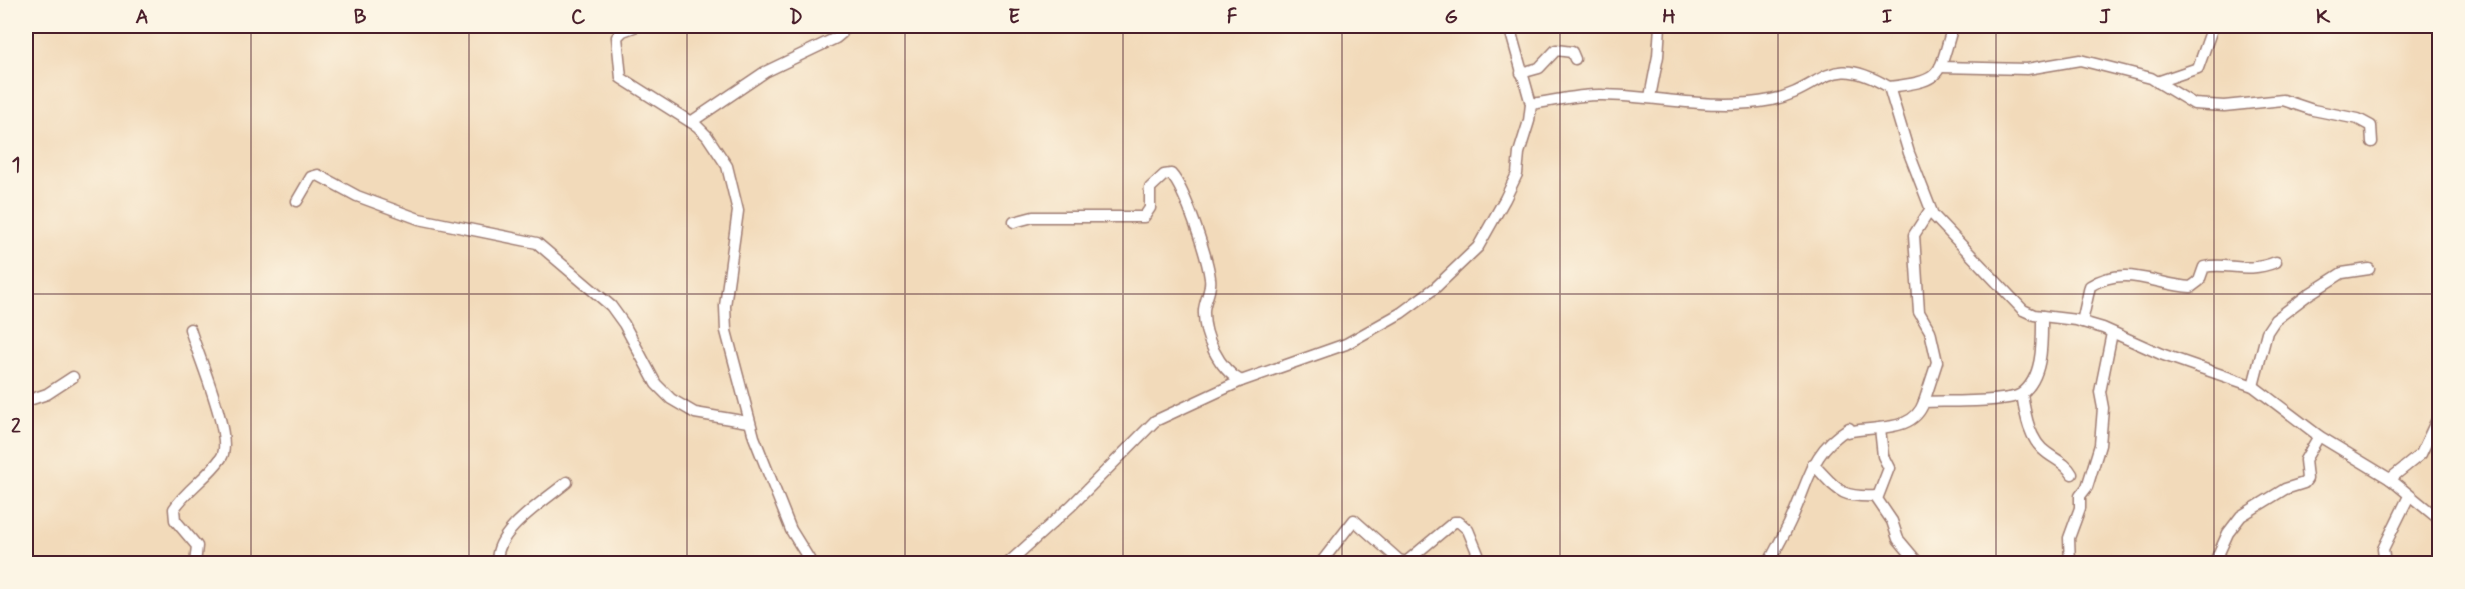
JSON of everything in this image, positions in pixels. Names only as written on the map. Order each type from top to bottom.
[{"type":"street","points":[[637,26],[623,31],[617,37],[621,78],[670,111],[691,122],[707,136],[727,166],[738,201],[724,320],[748,423],[791,530],[812,564]]},
{"type":"street","points":[[691,122],[765,72],[836,38],[842,33],[842,26]]},
{"type":"street","points":[[1007,564],[1071,506],[1155,422],[1241,381],[1335,348],[1378,327],[1435,288],[1470,256],[1517,174],[1519,153],[1529,121],[1531,104],[1509,26]]},
{"type":"street","points":[[1650,97],[1658,56],[1660,26]]},
{"type":"street","points":[[1531,104],[1590,95],[1650,97],[1674,102],[1717,104],[1770,100],[1796,93],[1821,76],[1838,71],[1861,74],[1889,87],[1925,82],[1935,76],[1940,67],[1953,26]]},
{"type":"street","points":[[2157,81],[2198,68],[2213,26]]},
{"type":"street","points":[[1521,73],[1539,68],[1556,50],[1572,52],[1575,59]]},
{"type":"street","points":[[1940,67],[2027,69],[2080,60],[2157,81],[2185,101],[2204,106],[2283,100],[2313,110],[2349,117],[2371,126],[2372,142]]},
{"type":"street","points":[[1889,87],[1909,153],[1930,210],[1946,230],[2023,310],[2042,316],[2082,322],[2161,354],[2253,386],[2319,436],[2390,479],[2439,519]]},
{"type":"street","points":[[1014,222],[1033,217],[1140,219],[1149,213],[1150,188],[1154,181],[1171,174],[1182,194],[1209,275],[1210,290],[1204,311],[1211,342],[1223,367],[1241,381]]},
{"type":"street","points":[[297,201],[311,177],[318,175],[357,196],[419,219],[537,243],[611,306],[624,324],[656,384],[671,399],[695,413],[748,423]]},
{"type":"street","points":[[1768,564],[1794,513],[1813,464],[1832,441],[1849,428],[1848,432],[1910,421],[1924,402],[1937,362],[1930,331],[1919,312],[1914,235],[1930,210]]},
{"type":"street","points":[[2082,322],[2090,286],[2103,280],[2137,275],[2191,287],[2199,281],[2204,267],[2244,269],[2262,267],[2276,262]]},
{"type":"street","points":[[2253,386],[2265,339],[2275,320],[2288,308],[2342,273],[2369,269]]},
{"type":"street","points":[[1924,402],[1986,401],[2022,394],[2029,386],[2041,358],[2042,316]]},
{"type":"street","points":[[189,329],[215,400],[226,446],[221,458],[174,509],[175,520],[197,546],[195,564]]},
{"type":"street","points":[[2070,564],[2069,538],[2080,508],[2080,496],[2087,487],[2100,445],[2103,408],[2100,392],[2112,333]]},
{"type":"street","points":[[26,401],[47,394],[73,377]]},
{"type":"street","points":[[2022,394],[2028,423],[2041,449],[2066,466],[2072,474]]},
{"type":"street","points":[[2390,479],[2421,454],[2439,413]]},
{"type":"street","points":[[1877,496],[1889,468],[1882,456],[1880,428]]},
{"type":"street","points":[[2214,564],[2228,533],[2241,516],[2285,489],[2304,483],[2307,479],[2305,460],[2319,436]]},
{"type":"street","points":[[1813,464],[1844,495],[1877,496]]},
{"type":"street","points":[[498,564],[497,550],[504,536],[567,483]]},
{"type":"street","points":[[1877,496],[1892,521],[1898,539],[1919,564]]},
{"type":"street","points":[[2385,564],[2383,549],[2390,529],[2409,496]]},
{"type":"street","points":[[1320,564],[1354,520],[1399,560],[1406,562],[1449,526],[1459,522],[1468,530],[1482,564]]}]
